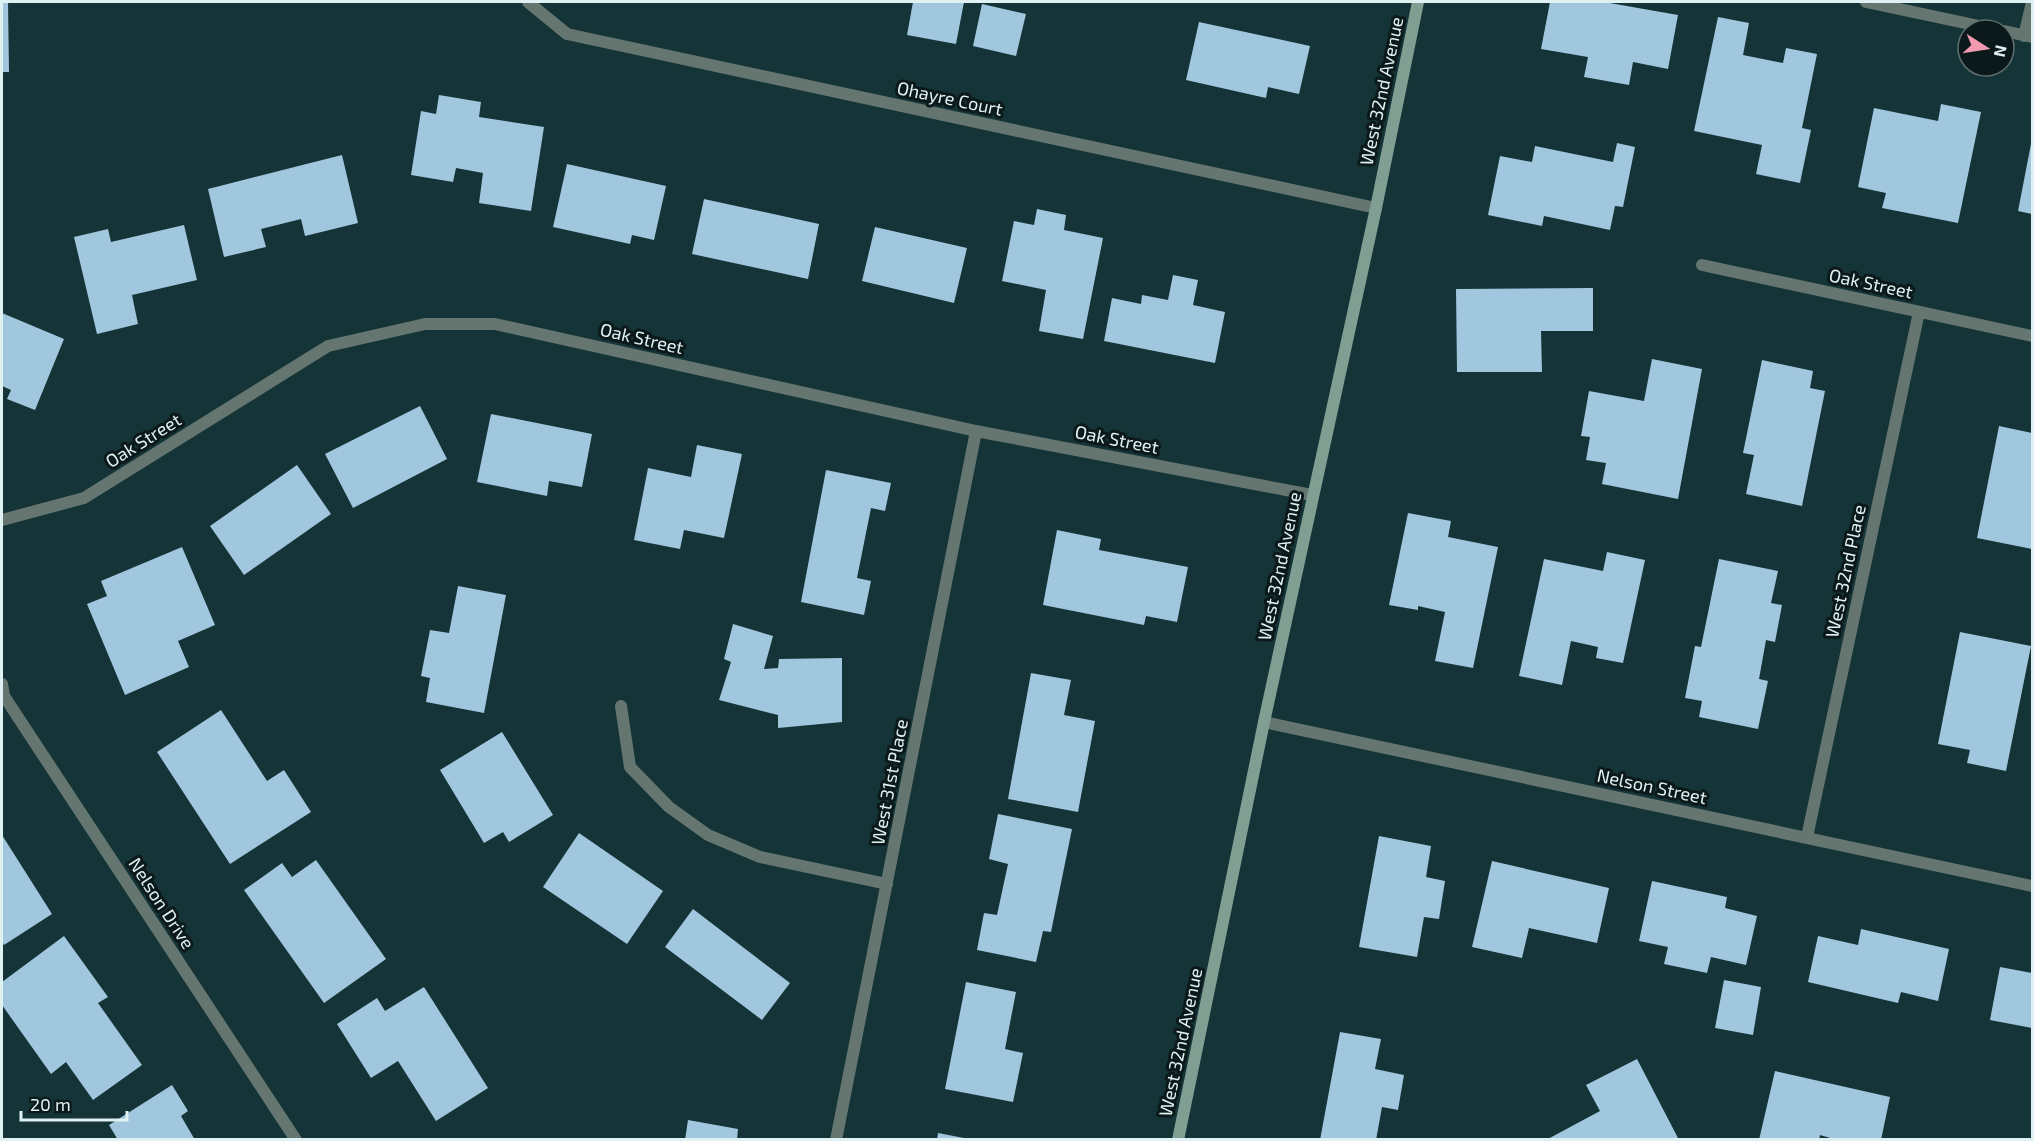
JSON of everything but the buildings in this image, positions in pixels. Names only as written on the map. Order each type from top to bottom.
[{"type":"street","name":"Ohayre Court","points":[[528,2],[567,34],[1376,208]]},
{"type":"street","name":"West 32nd Avenue","points":[[1178,1140],[1264,722],[1376,208],[1418,2]]},
{"type":"street","points":[[1866,2],[1956,21]]},
{"type":"street","points":[[2028,36],[2032,2]]},
{"type":"street","name":"Oak Street","points":[[1702,265],[2032,336]]},
{"type":"street","name":"West 32nd Place","points":[[1807,837],[1919,312]]},
{"type":"street","name":"Oak Street","points":[[2,520],[84,498],[328,346],[425,324],[495,324],[976,431],[1312,495]]},
{"type":"street","name":"West 31st Place","points":[[836,1140],[976,431]]},
{"type":"street","name":"Nelson Drive","points":[[2,684],[4,696],[296,1140]]},
{"type":"street","points":[[621,706],[630,767],[669,807],[708,835],[760,857],[887,884]]},
{"type":"street","name":"Nelson Street","points":[[1264,722],[2032,886]]}]
